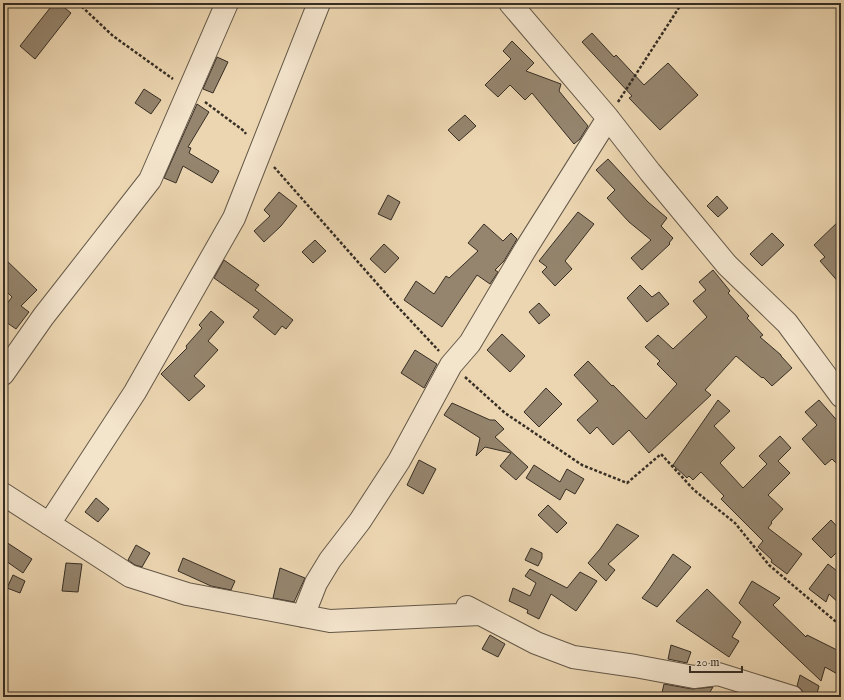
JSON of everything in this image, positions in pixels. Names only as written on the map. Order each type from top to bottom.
[{"type":"street","points":[[3,374],[43,317],[150,180],[227,3]]},
{"type":"street","points":[[49,524],[135,392],[234,218],[319,3]]},
{"type":"street","points":[[510,3],[608,118],[650,172],[727,265],[787,323],[841,396]]},
{"type":"street","points":[[303,616],[316,583],[330,560],[360,521],[399,461],[451,365],[470,343],[608,118]]},
{"type":"street","points":[[3,494],[130,576],[187,594],[330,621],[473,610],[536,643],[573,657],[635,666],[694,677],[718,674],[792,697]]},
{"type":"path","points":[[78,3],[113,36],[190,90],[244,131],[396,305],[451,365],[505,413],[582,465],[627,483],[660,454],[694,490],[735,523],[769,565],[841,626]]},
{"type":"path","points":[[608,118],[682,3]]},
{"type":"building","points":[[54,3],[59,3],[71,13],[35,59],[20,46]]},
{"type":"building","points":[[592,33],[614,57],[616,55],[644,85],[668,63],[698,95],[660,130],[629,98],[632,96],[582,42]]},
{"type":"building","points":[[512,41],[534,63],[526,71],[561,84],[559,91],[588,126],[580,139],[574,144],[532,93],[525,100],[510,85],[498,97],[485,85],[511,59],[503,51]]},
{"type":"building","points":[[217,57],[228,62],[213,93],[203,89]]},
{"type":"building","points":[[144,89],[161,100],[151,114],[135,103]]},
{"type":"building","points":[[197,104],[209,112],[188,147],[191,148],[189,153],[219,171],[212,183],[183,166],[176,183],[164,178]]},
{"type":"building","points":[[465,115],[476,126],[459,141],[448,130]]},
{"type":"building","points":[[608,159],[648,202],[667,218],[661,226],[673,238],[669,243],[670,244],[642,270],[631,258],[651,240],[629,222],[607,198],[615,190],[596,170]]},
{"type":"building","points":[[279,192],[297,206],[281,226],[264,242],[254,231],[270,216],[264,210]]},
{"type":"building","points":[[388,195],[400,202],[391,220],[378,214]]},
{"type":"building","points":[[717,196],[728,208],[718,217],[707,206]]},
{"type":"building","points":[[578,212],[594,224],[565,261],[572,269],[555,286],[542,272],[547,267],[539,261]]},
{"type":"building","points":[[841,219],[841,285],[820,261],[825,257],[814,245]]},
{"type":"building","points":[[484,224],[503,241],[511,233],[517,239],[504,261],[495,270],[498,272],[490,284],[477,275],[442,327],[404,300],[416,281],[434,294],[446,276],[449,278],[478,251],[468,243]]},
{"type":"building","points":[[772,233],[784,245],[762,266],[750,254]]},
{"type":"building","points":[[315,240],[326,251],[313,263],[302,252]]},
{"type":"building","points":[[384,244],[399,258],[385,273],[370,259]]},
{"type":"building","points":[[3,257],[37,290],[21,306],[29,312],[16,329],[6,322],[3,325],[3,309],[12,297],[3,288]]},
{"type":"building","points":[[224,260],[259,285],[255,290],[293,320],[286,329],[282,326],[275,335],[253,317],[259,310],[214,278]]},
{"type":"building","points":[[713,270],[730,291],[728,293],[749,316],[747,318],[763,335],[760,337],[781,355],[792,368],[772,386],[736,356],[705,390],[711,395],[649,453],[629,430],[613,445],[597,427],[590,434],[577,420],[598,401],[574,375],[588,361],[646,419],[677,384],[657,364],[660,361],[645,347],[658,335],[673,349],[707,317],[693,301],[706,290],[699,282]]},
{"type":"building","points":[[640,285],[652,297],[659,292],[669,304],[647,322],[627,298]]},
{"type":"building","points":[[539,303],[550,315],[539,324],[529,312]]},
{"type":"building","points":[[211,311],[224,322],[208,341],[218,350],[194,376],[205,386],[189,401],[161,374],[187,348],[186,346],[202,328],[199,325]]},
{"type":"building","points":[[502,334],[525,356],[510,372],[487,350]]},
{"type":"building","points":[[415,350],[437,364],[424,388],[401,373]]},
{"type":"building","points":[[546,388],[562,404],[539,427],[524,412]]},
{"type":"building","points":[[718,400],[730,411],[714,426],[735,448],[720,463],[743,488],[767,464],[759,456],[780,436],[791,448],[778,461],[790,473],[768,495],[783,509],[771,522],[772,523],[768,528],[802,554],[787,574],[771,562],[772,560],[758,547],[763,541],[721,499],[724,496],[701,472],[693,480],[689,476],[687,478],[673,465]]},
{"type":"building","points":[[819,400],[841,425],[841,468],[832,459],[825,465],[802,439],[817,425],[805,412]]},
{"type":"building","points":[[452,403],[490,420],[495,420],[504,429],[495,437],[528,467],[516,480],[500,466],[511,453],[485,447],[476,456],[480,438],[444,415]]},
{"type":"building","points":[[419,460],[436,469],[423,494],[407,485]]},
{"type":"building","points":[[534,465],[560,482],[567,469],[584,479],[575,494],[566,489],[560,500],[526,478]]},
{"type":"building","points":[[96,498],[109,509],[98,522],[85,512]]},
{"type":"building","points":[[548,505],[567,523],[557,533],[538,515]]},
{"type":"building","points":[[831,520],[841,531],[841,548],[831,558],[812,539]]},
{"type":"building","points":[[617,524],[639,536],[608,564],[615,570],[606,581],[588,563],[600,549]]},
{"type":"building","points":[[3,540],[32,559],[23,573],[3,559]]},
{"type":"building","points":[[136,545],[150,553],[142,567],[135,565],[128,560]]},
{"type":"building","points":[[531,548],[542,553],[542,558],[538,566],[525,560]]},
{"type":"building","points":[[673,554],[691,567],[657,607],[642,598]]},
{"type":"building","points":[[183,558],[235,581],[231,590],[211,586],[178,571]]},
{"type":"building","points":[[66,563],[82,564],[78,592],[62,591]]},
{"type":"building","points":[[828,564],[841,574],[841,605],[829,594],[826,602],[809,589]]},
{"type":"building","points":[[280,568],[305,578],[294,602],[273,598]]},
{"type":"building","points":[[530,569],[567,588],[580,572],[597,581],[576,611],[551,594],[539,619],[527,613],[528,610],[509,601],[513,588],[530,596],[536,583],[525,576]]},
{"type":"building","points":[[13,575],[25,581],[20,593],[7,588]]},
{"type":"building","points":[[752,581],[780,598],[773,605],[806,637],[807,635],[841,652],[841,676],[825,667],[821,681],[739,603]]},
{"type":"building","points":[[707,589],[741,622],[732,637],[739,641],[729,657],[676,621]]},
{"type":"building","points":[[490,635],[505,644],[498,657],[482,649]]},
{"type":"building","points":[[671,645],[691,652],[687,663],[668,659]]},
{"type":"building","points":[[800,675],[819,686],[816,697],[804,697],[801,689],[797,686]]},
{"type":"building","points":[[664,684],[692,689],[713,687],[707,697],[661,697]]}]
